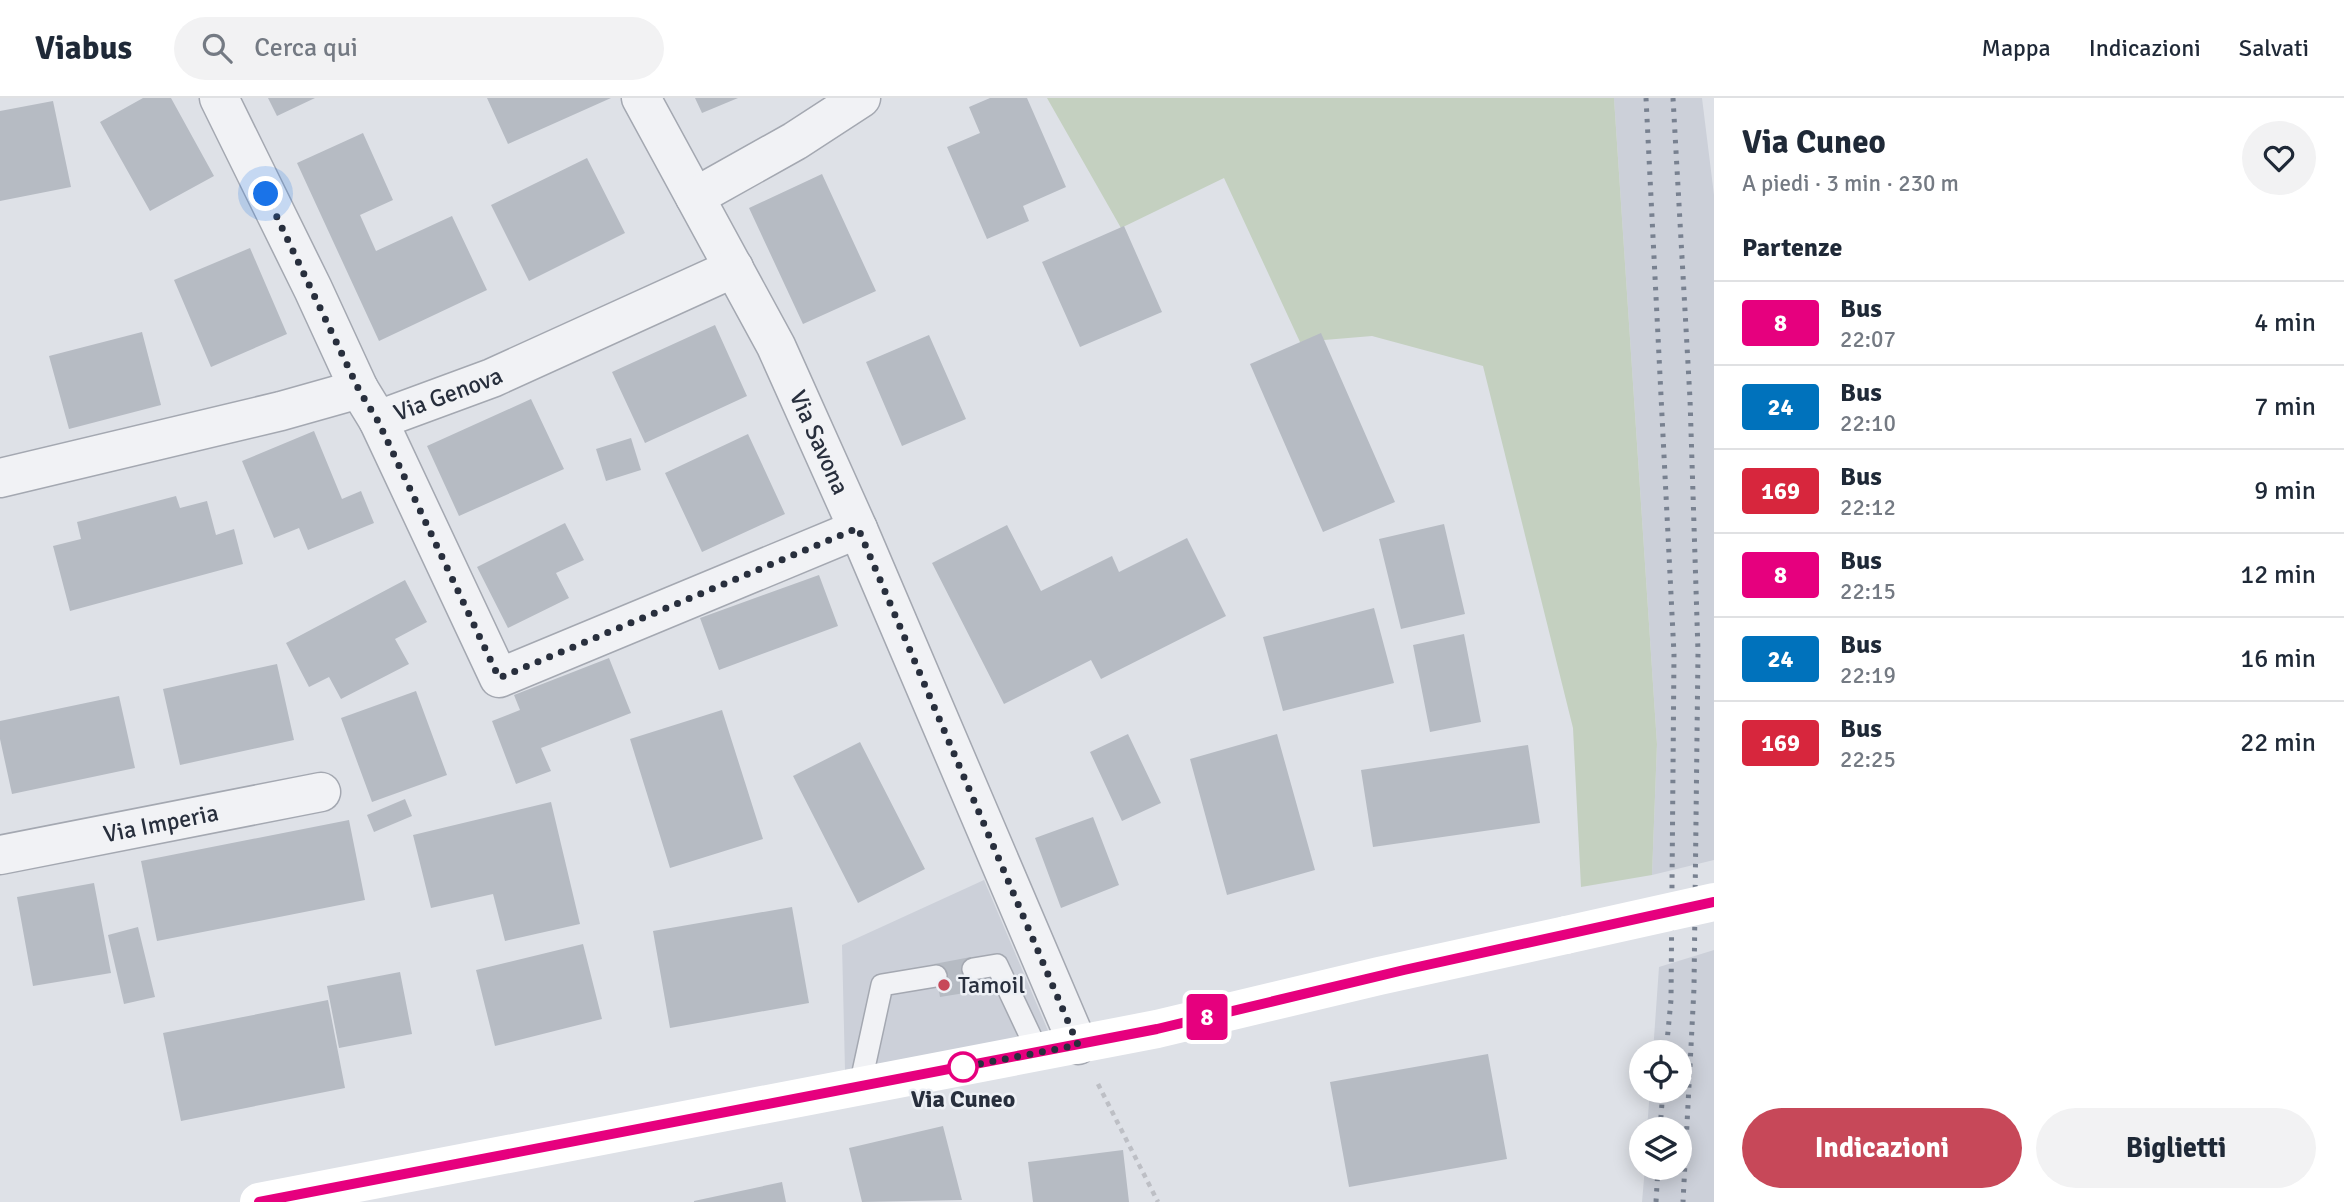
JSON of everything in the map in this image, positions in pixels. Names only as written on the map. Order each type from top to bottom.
[{"type":"main road","points":[[262,1202],[333,1194],[860,1086],[1157,1029],[1379,976],[1714,902]]},
{"type":"street","points":[[219,98],[499,678],[858,528]]},
{"type":"street","name":"Via Savona","points":[[640,98],[776,346],[858,528],[1078,1045]]},
{"type":"street","points":[[695,197],[795,141],[860,98]]},
{"type":"street","name":"Via Genova","points":[[0,478],[281,411],[368,405],[492,378],[734,268]]},
{"type":"street","name":"Via Imperia","points":[[0,855],[321,792]]},
{"type":"lane","points":[[973,969],[998,965],[1038,1052]]},
{"type":"lane","points":[[860,1086],[882,985],[936,976]]},
{"type":"path","points":[[1078,1045],[1158,1202]]},
{"type":"shaded area","points":[[1614,98],[1702,98],[1714,195],[1714,860],[1652,875],[1657,744]]},
{"type":"shaded area","points":[[984,880],[1049,1033],[845,1070],[842,945]]},
{"type":"shaded area","points":[[1714,950],[1714,1202],[1642,1202],[1644,1180],[1692,1180],[1692,1117],[1648,1117],[1649,1103],[1692,1103],[1692,1040],[1654,1040],[1659,967]]},
{"type":"green space","points":[[1047,98],[1614,98],[1657,744],[1652,875],[1581,887],[1573,728],[1483,366],[1372,336],[1300,342],[1224,178],[1121,228]]},
{"type":"building","points":[[143,98],[171,98],[214,176],[150,211],[100,122]]},
{"type":"building","points":[[268,98],[315,98],[277,116]]},
{"type":"building","points":[[487,98],[611,98],[508,144]]},
{"type":"building","points":[[695,98],[738,98],[702,113]]},
{"type":"building","points":[[990,98],[1027,98],[1066,187],[1023,206],[1029,221],[987,239],[947,147],[980,133],[969,107]]},
{"type":"building","points":[[53,101],[71,187],[0,201],[0,111]]},
{"type":"building","points":[[363,133],[393,200],[360,215],[376,251],[452,216],[487,290],[379,341],[297,163]]},
{"type":"building","points":[[587,158],[625,233],[529,281],[491,205]]},
{"type":"building","points":[[822,174],[876,291],[803,324],[749,208]]},
{"type":"building","points":[[1124,226],[1162,312],[1080,347],[1042,262]]},
{"type":"building","points":[[250,248],[287,334],[211,367],[174,280]]},
{"type":"building","points":[[715,325],[747,396],[645,443],[612,372]]},
{"type":"building","points":[[142,332],[161,405],[69,429],[49,356]]},
{"type":"building","points":[[1321,333],[1395,502],[1323,532],[1250,364]]},
{"type":"building","points":[[929,335],[966,419],[902,446],[866,362]]},
{"type":"building","points":[[531,399],[564,469],[459,516],[427,446]]},
{"type":"building","points":[[314,431],[342,499],[361,491],[374,523],[308,550],[299,528],[274,538],[242,461]]},
{"type":"building","points":[[748,434],[785,514],[702,552],[665,473]]},
{"type":"building","points":[[631,438],[641,470],[606,481],[596,449]]},
{"type":"building","points":[[176,496],[180,508],[207,501],[216,535],[234,529],[243,564],[70,611],[53,546],[81,539],[77,522]]},
{"type":"building","points":[[565,523],[584,560],[556,573],[569,598],[508,628],[477,567]]},
{"type":"building","points":[[1444,524],[1465,614],[1401,629],[1379,539]]},
{"type":"building","points":[[1007,525],[1041,591],[1112,556],[1119,572],[1187,538],[1226,616],[1101,679],[1091,660],[1004,704],[932,563]]},
{"type":"building","points":[[819,575],[838,626],[719,670],[700,618]]},
{"type":"building","points":[[405,580],[427,622],[395,639],[409,664],[341,699],[329,677],[309,687],[286,643]]},
{"type":"building","points":[[1374,608],[1394,683],[1283,711],[1263,637]]},
{"type":"building","points":[[1464,634],[1481,722],[1430,732],[1413,645]]},
{"type":"building","points":[[609,658],[631,713],[541,748],[551,771],[516,784],[492,721],[520,710],[514,695]]},
{"type":"building","points":[[277,664],[294,740],[180,765],[163,689]]},
{"type":"building","points":[[416,691],[447,775],[372,802],[341,718]]},
{"type":"building","points":[[119,696],[135,768],[12,794],[0,739],[0,721]]},
{"type":"building","points":[[722,710],[763,839],[670,868],[630,739]]},
{"type":"building","points":[[1128,734],[1161,803],[1122,821],[1090,752]]},
{"type":"building","points":[[1277,734],[1315,870],[1227,895],[1190,759]]},
{"type":"building","points":[[860,742],[925,869],[858,903],[793,776]]},
{"type":"building","points":[[1528,745],[1540,823],[1373,847],[1361,770]]},
{"type":"building","points":[[405,799],[412,816],[374,832],[367,815]]},
{"type":"building","points":[[551,802],[580,924],[505,941],[493,894],[431,908],[413,835]]},
{"type":"building","points":[[1093,817],[1119,885],[1061,908],[1035,838]]},
{"type":"building","points":[[349,820],[365,900],[157,941],[141,861]]},
{"type":"building","points":[[94,883],[111,973],[33,986],[17,897]]},
{"type":"building","points":[[792,907],[809,1003],[670,1028],[653,931]]},
{"type":"building","points":[[138,927],[155,997],[124,1004],[108,935]]},
{"type":"building","points":[[583,944],[602,1019],[495,1046],[476,970]]},
{"type":"building","points":[[971,957],[977,991],[940,997],[934,964]]},
{"type":"building","points":[[400,972],[412,1034],[339,1048],[327,986]]},
{"type":"building","points":[[328,1000],[345,1088],[181,1121],[163,1033]]},
{"type":"building","points":[[1488,1054],[1507,1159],[1349,1187],[1330,1082]]},
{"type":"building","points":[[943,1126],[962,1200],[862,1202],[849,1148]]},
{"type":"building","points":[[1123,1150],[1129,1202],[1033,1202],[1028,1162]]},
{"type":"building","points":[[782,1182],[786,1202],[694,1202],[694,1201]]},
{"type":"railway","points":[[1646,98],[1674,654],[1671,1000],[1667,1040]]},
{"type":"railway","points":[[1673,98],[1690,399],[1698,652],[1694,988],[1683,1202]]},
{"type":"railway","points":[[1661,1117],[1662,1103]]},
{"type":"railway","points":[[1656,1202],[1657,1180]]},
{"type":"bus line","name":"8","points":[[259,1202],[1157,1029],[1404,970],[1714,902]]},
{"type":"place","name":"Tamoil","points":[[944,985]]},
{"type":"place","name":"Via Cuneo","points":[[963,1067]]},
{"type":"route","points":[[266,194],[359,390],[378,421],[499,678],[858,528],[1078,1045],[963,1067]]}]
